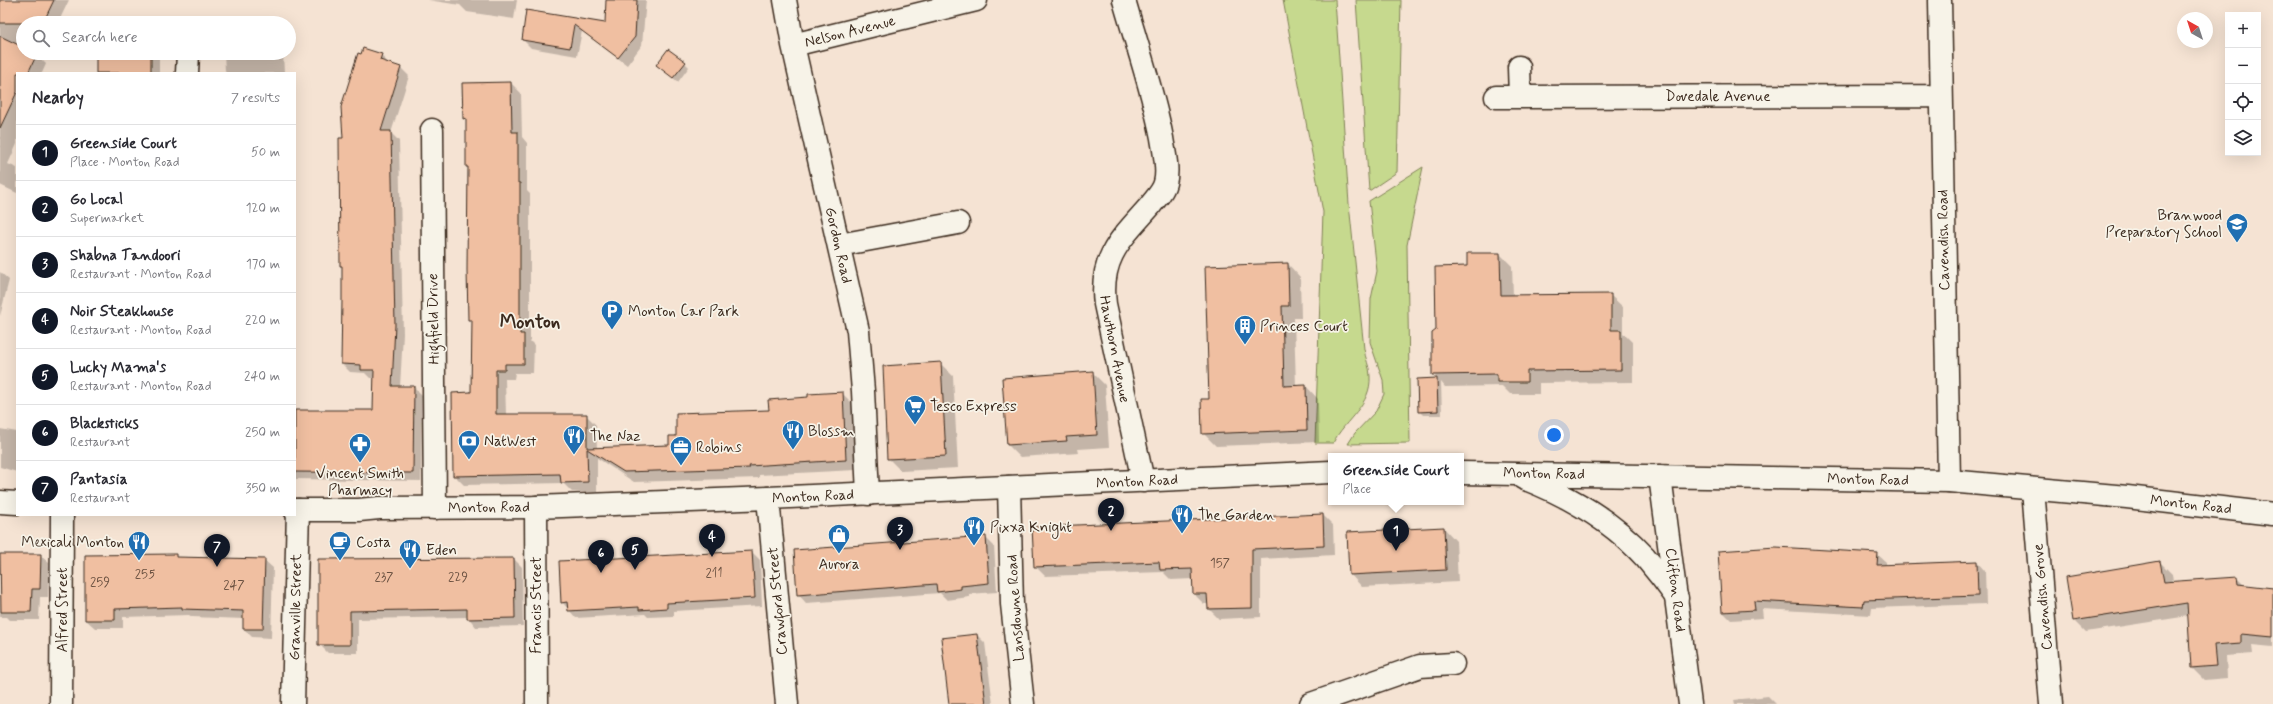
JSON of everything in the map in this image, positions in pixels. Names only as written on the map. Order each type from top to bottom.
[{"type":"street","name":"Gordon Road","points":[[785,0],[793,45],[858,330],[864,391],[868,494]]},
{"type":"street","name":"Nelson Avenue","points":[[793,45],[976,0]]},
{"type":"street","name":"Hawthorn Avenue","points":[[1124,0],[1158,116],[1166,171],[1165,184],[1159,194],[1122,238],[1110,256],[1103,278],[1105,304],[1143,481]]},
{"type":"street","name":"Cavendish Road","points":[[1940,0],[1949,481]]},
{"type":"street","points":[[1519,67],[1520,96]]},
{"type":"street","name":"Dovedale Avenue","points":[[1496,97],[1941,96]]},
{"type":"street","name":"Highfield Drive","points":[[432,130],[436,508]]},
{"type":"street","points":[[839,245],[958,223]]},
{"type":"street","name":"Monton Road","points":[[296,510],[536,507],[868,494],[1328,472]]},
{"type":"street","name":"Monton Road","points":[[1464,473],[1949,481],[2150,500],[2273,514]]},
{"type":"street","points":[[1511,473],[1559,493],[1608,525],[1644,556],[1677,598]]},
{"type":"street","name":"Clifton Road","points":[[1660,476],[1690,704]]},
{"type":"street","name":"Lansdowne Road","points":[[1009,487],[1012,604],[1023,704]]},
{"type":"street","name":"Cavendish Grove","points":[[2033,489],[2051,704]]},
{"type":"street","name":"Crawford Street","points":[[768,498],[787,704]]},
{"type":"street","points":[[0,502],[16,503]]},
{"type":"street","name":"Francis Street","points":[[536,507],[537,704]]},
{"type":"street","name":"Alfred Street","points":[[61,704],[62,516]]},
{"type":"street","name":"Granville Street","points":[[293,704],[296,516]]},
{"type":"street","points":[[1311,704],[1420,666],[1453,664]]},
{"type":"green space","points":[[1283,0],[1335,0],[1349,204],[1364,349],[1370,376],[1367,395],[1333,443],[1315,443],[1323,212]]},
{"type":"green space","points":[[1356,0],[1401,0],[1397,172],[1369,191]]},
{"type":"green space","points":[[1423,167],[1407,245],[1410,443],[1348,444],[1355,433],[1376,411],[1384,394],[1383,380],[1370,342],[1371,299],[1377,271],[1369,201]]},
{"type":"building","points":[[0,0],[54,0],[46,16],[16,16],[16,23],[0,23]]},
{"type":"building","points":[[606,0],[637,0],[635,37],[618,58],[574,25],[570,48],[522,40],[526,10],[605,23]]},
{"type":"building","points":[[0,36],[16,44],[16,60],[34,60],[28,72],[16,72],[16,94],[0,128]]},
{"type":"building","points":[[363,48],[382,54],[380,60],[401,67],[381,131],[391,131],[395,325],[392,386],[414,386],[413,473],[296,472],[296,410],[373,410],[374,370],[361,370],[361,365],[341,364],[342,266],[340,266],[339,138],[343,138],[341,107],[358,53],[361,54]]},
{"type":"building","points":[[668,49],[686,62],[673,78],[656,65]]},
{"type":"building","points":[[96,60],[151,60],[151,72],[96,72]]},
{"type":"building","points":[[511,82],[512,132],[518,132],[518,183],[520,183],[520,334],[524,334],[524,364],[505,364],[505,370],[496,370],[496,414],[587,414],[587,448],[669,445],[669,436],[676,436],[676,413],[769,410],[768,400],[808,397],[808,394],[843,392],[846,460],[749,466],[750,468],[624,472],[587,449],[588,482],[561,483],[560,474],[453,476],[452,393],[471,392],[472,320],[468,320],[467,270],[468,167],[466,167],[466,118],[463,119],[462,83]]},
{"type":"building","points":[[1467,253],[1500,253],[1501,295],[1611,294],[1611,330],[1621,330],[1621,370],[1527,371],[1527,382],[1497,382],[1497,374],[1432,375],[1432,333],[1436,330],[1435,267],[1467,266]]},
{"type":"building","name":"Princes Court","points":[[1288,263],[1289,306],[1282,306],[1284,386],[1306,385],[1307,430],[1202,434],[1201,399],[1209,399],[1205,266]]},
{"type":"building","points":[[941,362],[946,456],[887,459],[883,366]]},
{"type":"building","points":[[1093,371],[1097,435],[1066,437],[1067,441],[1007,445],[1002,378]]},
{"type":"building","points":[[1437,378],[1438,411],[1418,412],[1417,379]]},
{"type":"building","points":[[1323,514],[1324,546],[1252,549],[1252,608],[1208,609],[1207,594],[1193,594],[1192,569],[1160,570],[1159,562],[1034,567],[1032,527]]},
{"type":"building","points":[[1444,527],[1446,570],[1349,575],[1347,532]]},
{"type":"building","points":[[986,536],[989,583],[961,586],[961,589],[937,592],[936,584],[797,595],[794,550]]},
{"type":"building","points":[[1776,547],[1878,553],[1877,565],[1977,561],[1978,596],[1864,600],[1863,607],[1754,601],[1755,610],[1722,612],[1718,551]]},
{"type":"building","points":[[752,551],[755,598],[667,603],[667,608],[639,610],[639,607],[568,611],[567,602],[561,603],[559,561]]},
{"type":"building","points":[[0,554],[41,554],[40,589],[32,589],[31,612],[1,612]]},
{"type":"building","points":[[176,554],[176,557],[265,559],[263,629],[243,629],[243,611],[182,609],[182,607],[115,609],[115,620],[85,620],[85,555]]},
{"type":"building","points":[[514,558],[515,618],[467,619],[467,609],[350,611],[350,645],[318,645],[318,559]]},
{"type":"building","points":[[2160,561],[2164,582],[2237,577],[2238,584],[2273,588],[2273,637],[2241,634],[2241,643],[2214,645],[2216,666],[2191,668],[2187,603],[2073,621],[2066,577]]},
{"type":"building","points":[[977,634],[986,704],[949,704],[941,638]]},
{"type":"place","name":"Branwood Preparatory School","points":[[2237,244]]},
{"type":"place","name":"Monton Car Park","points":[[612,330]]},
{"type":"place","name":"Princes Court","points":[[1245,346]]},
{"type":"place","name":"Tesco Express","points":[[915,426]]},
{"type":"place","name":"Blossm","points":[[793,450]]},
{"type":"place","name":"The Naz","points":[[574,456]]},
{"type":"place","name":"NatWest","points":[[469,460]]},
{"type":"place","name":"Vincent Smith Pharmacy","points":[[360,464]]},
{"type":"place","name":"Robins","points":[[681,466]]},
{"type":"place","name":"Go Local","points":[[1111,531]]},
{"type":"place","name":"The Garden","points":[[1182,534]]},
{"type":"place","name":"Pixxa Knight","points":[[974,546]]},
{"type":"place","name":"Shabna Tandoori","points":[[900,550]]},
{"type":"place","name":"Greenside Court","points":[[1396,551]]},
{"type":"place","name":"Aurora","points":[[839,554]]},
{"type":"place","name":"Noir Steakhouse","points":[[712,557]]},
{"type":"place","name":"Mexicali Monton","points":[[139,562]]},
{"type":"place","name":"Costa","points":[[340,562]]},
{"type":"place","name":"Pantasia","points":[[217,567]]},
{"type":"place","name":"Eden","points":[[410,570]]},
{"type":"place","name":"Lucky Mama's","points":[[635,570]]},
{"type":"place","name":"Blacksticks","points":[[601,573]]},
{"type":"district","name":"Monton","points":[[530,321]]}]
